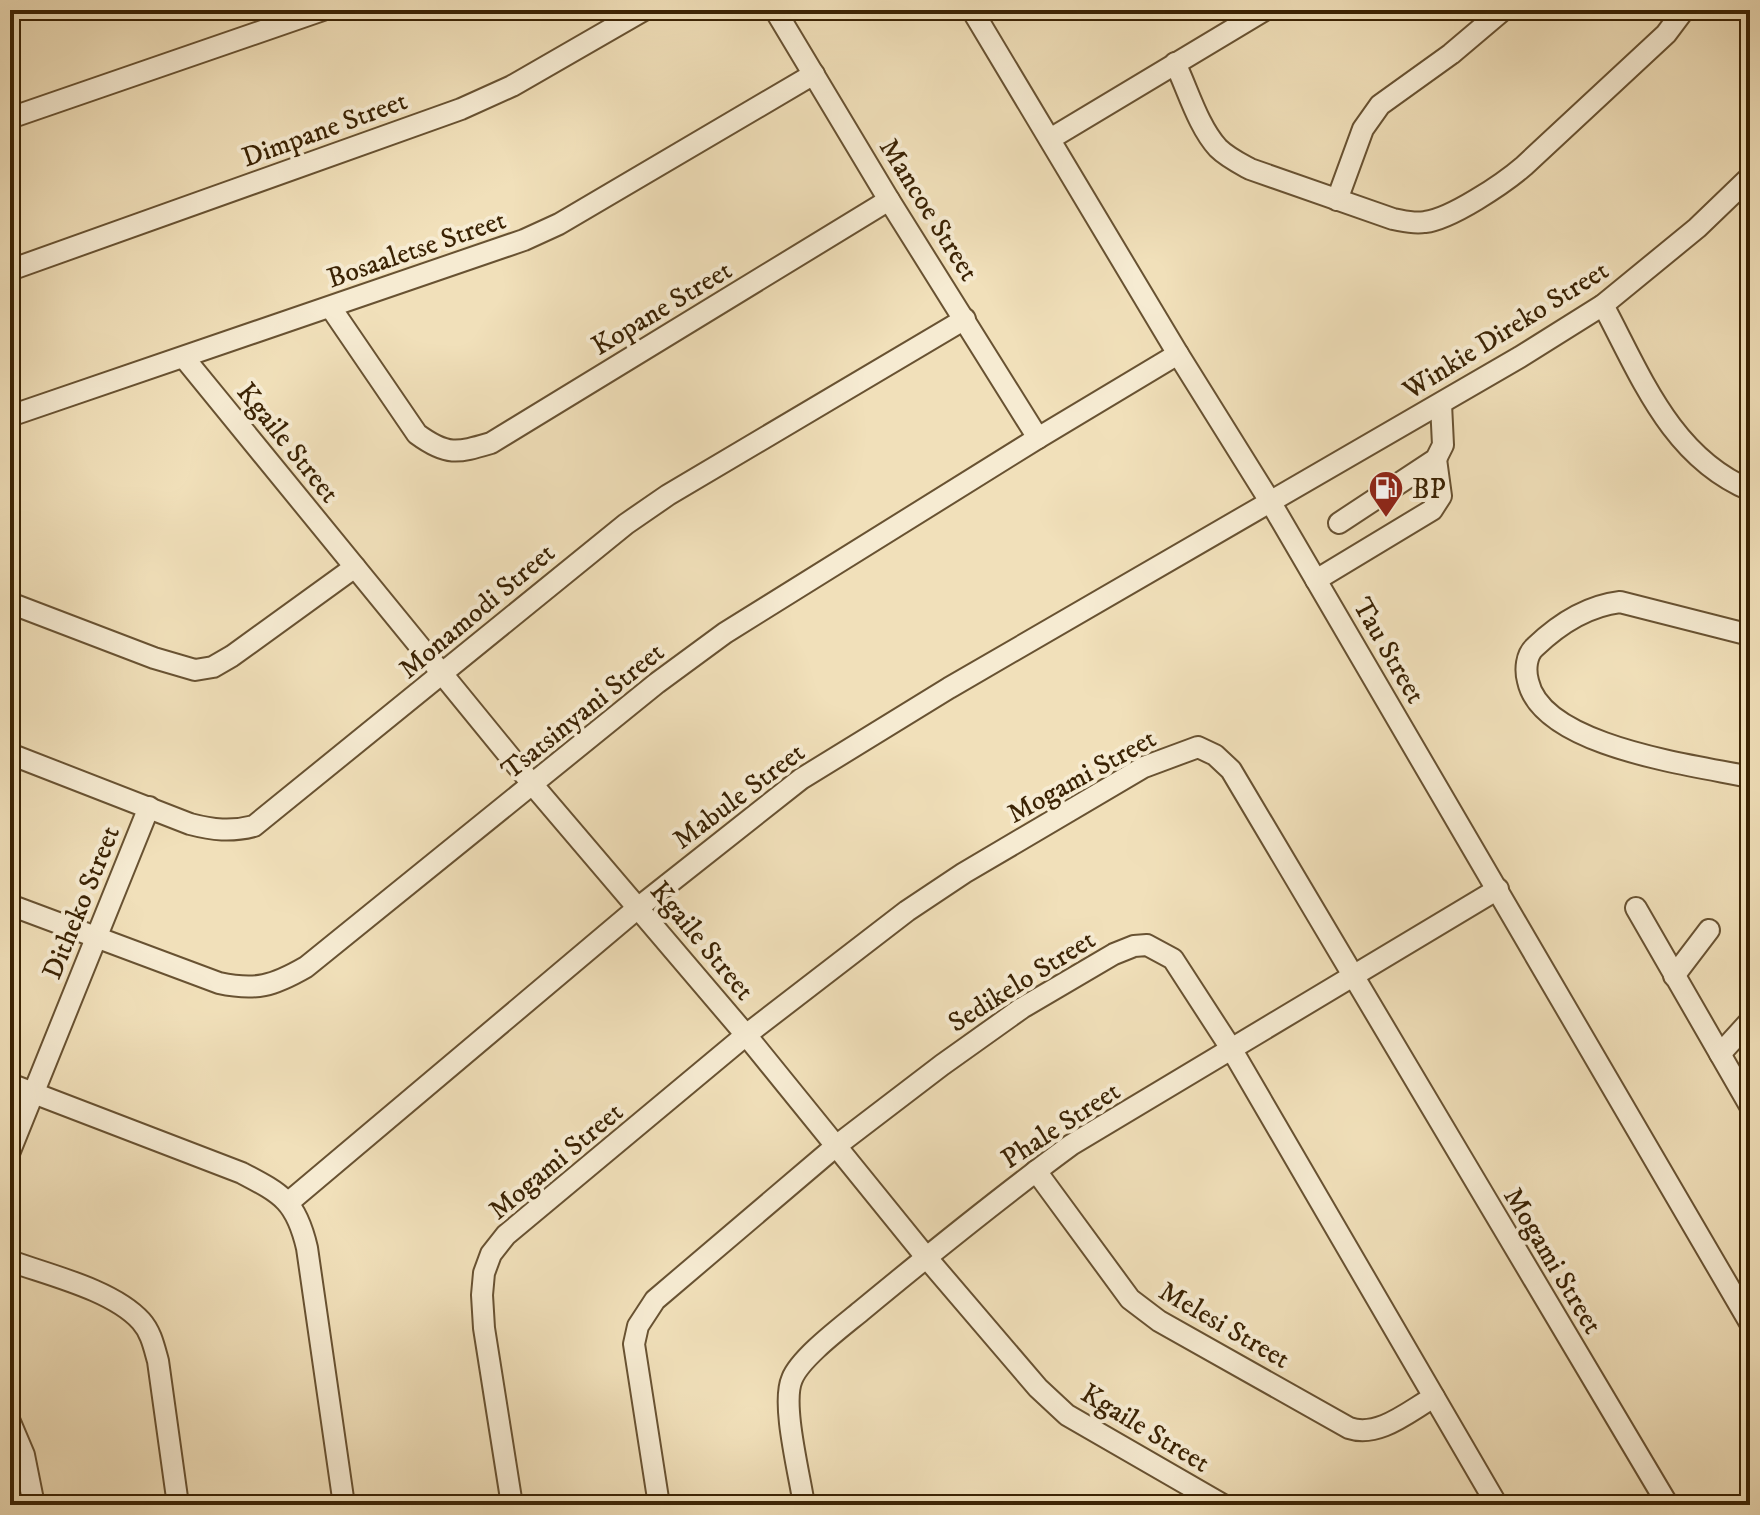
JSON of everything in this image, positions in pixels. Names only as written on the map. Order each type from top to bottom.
[{"type":"street","points":[[10,118],[323,10]]},
{"type":"street","name":"Dimpane Street","points":[[10,270],[461,109],[512,86],[620,16],[644,10]]},
{"type":"street","name":"Mancoe Street","points":[[775,10],[1038,438]]},
{"type":"street","name":"Tau Street","points":[[972,10],[1271,503],[1750,1323]]},
{"type":"street","points":[[1050,139],[1265,10]]},
{"type":"street","points":[[1337,200],[1363,129],[1380,105],[1451,54],[1503,10]]},
{"type":"street","points":[[1175,63],[1219,149],[1250,169],[1412,223],[1442,218],[1506,181],[1666,34],[1684,10]]},
{"type":"street","name":"Bosaaletse Street","points":[[10,416],[185,359],[503,248],[559,224],[814,74]]},
{"type":"street","name":"Winkie Direko Street","points":[[1271,503],[1603,305],[1697,228],[1750,177]]},
{"type":"street","name":"Kopane Street","points":[[331,308],[417,434],[436,448],[458,452],[491,443],[889,200]]},
{"type":"street","points":[[1603,305],[1668,425],[1711,470],[1750,490]]},
{"type":"street","name":"Monamodi Street","points":[[10,754],[190,824],[215,830],[254,826],[626,524],[668,495],[965,319]]},
{"type":"street","name":"Tsatsinyani Street","points":[[10,905],[219,983],[240,988],[278,983],[306,967],[657,683],[725,633],[1178,354]]},
{"type":"street","name":"Kgaile Street","points":[[185,359],[533,785],[639,907],[1018,1365],[1067,1415],[1223,1505]]},
{"type":"street","points":[[1339,523],[1436,459],[1443,445],[1441,404]]},
{"type":"street","points":[[1316,580],[1432,510],[1441,496],[1436,459]]},
{"type":"street","name":"Mabule Street","points":[[289,1202],[639,907],[801,779],[949,688],[1271,503]]},
{"type":"street","points":[[10,603],[154,658],[195,670],[213,667],[232,656],[355,567]]},
{"type":"street","points":[[1750,635],[1620,602],[1599,604],[1544,638],[1530,651],[1526,671],[1529,687],[1541,705],[1583,737],[1610,746],[1750,777]]},
{"type":"street","name":"Mogami Street","points":[[512,1505],[484,1328],[482,1295],[484,1273],[491,1254],[506,1235],[835,964],[964,873],[1144,767],[1198,747],[1215,755],[1231,770],[1668,1505]]},
{"type":"street","name":"Ditheko Street","points":[[10,1151],[149,807]]},
{"type":"street","name":"Phale Street","points":[[804,1505],[789,1410],[791,1379],[831,1336],[926,1257],[1071,1145],[1498,889]]},
{"type":"street","points":[[1636,908],[1750,1106]]},
{"type":"street","points":[[1674,976],[1709,930]]},
{"type":"street","name":"Sedikelo Street","points":[[659,1505],[634,1344],[638,1326],[655,1300],[836,1146],[942,1065],[1022,1008],[1114,954],[1134,946],[1147,945],[1173,959],[1232,1050],[1497,1505]]},
{"type":"street","points":[[1720,1054],[1750,1021]]},
{"type":"street","points":[[10,1084],[242,1173],[289,1202],[301,1221],[307,1248],[344,1505]]},
{"type":"street","name":"Melesi Street","points":[[1036,1171],[1130,1299],[1159,1321],[1359,1432],[1379,1428],[1434,1397]]},
{"type":"street","points":[[10,1261],[107,1297],[129,1309],[143,1323],[158,1361],[178,1505]]},
{"type":"street","points":[[10,1422],[24,1455],[34,1505]]},
{"type":"place","name":"BP","points":[[1386,519]]}]
